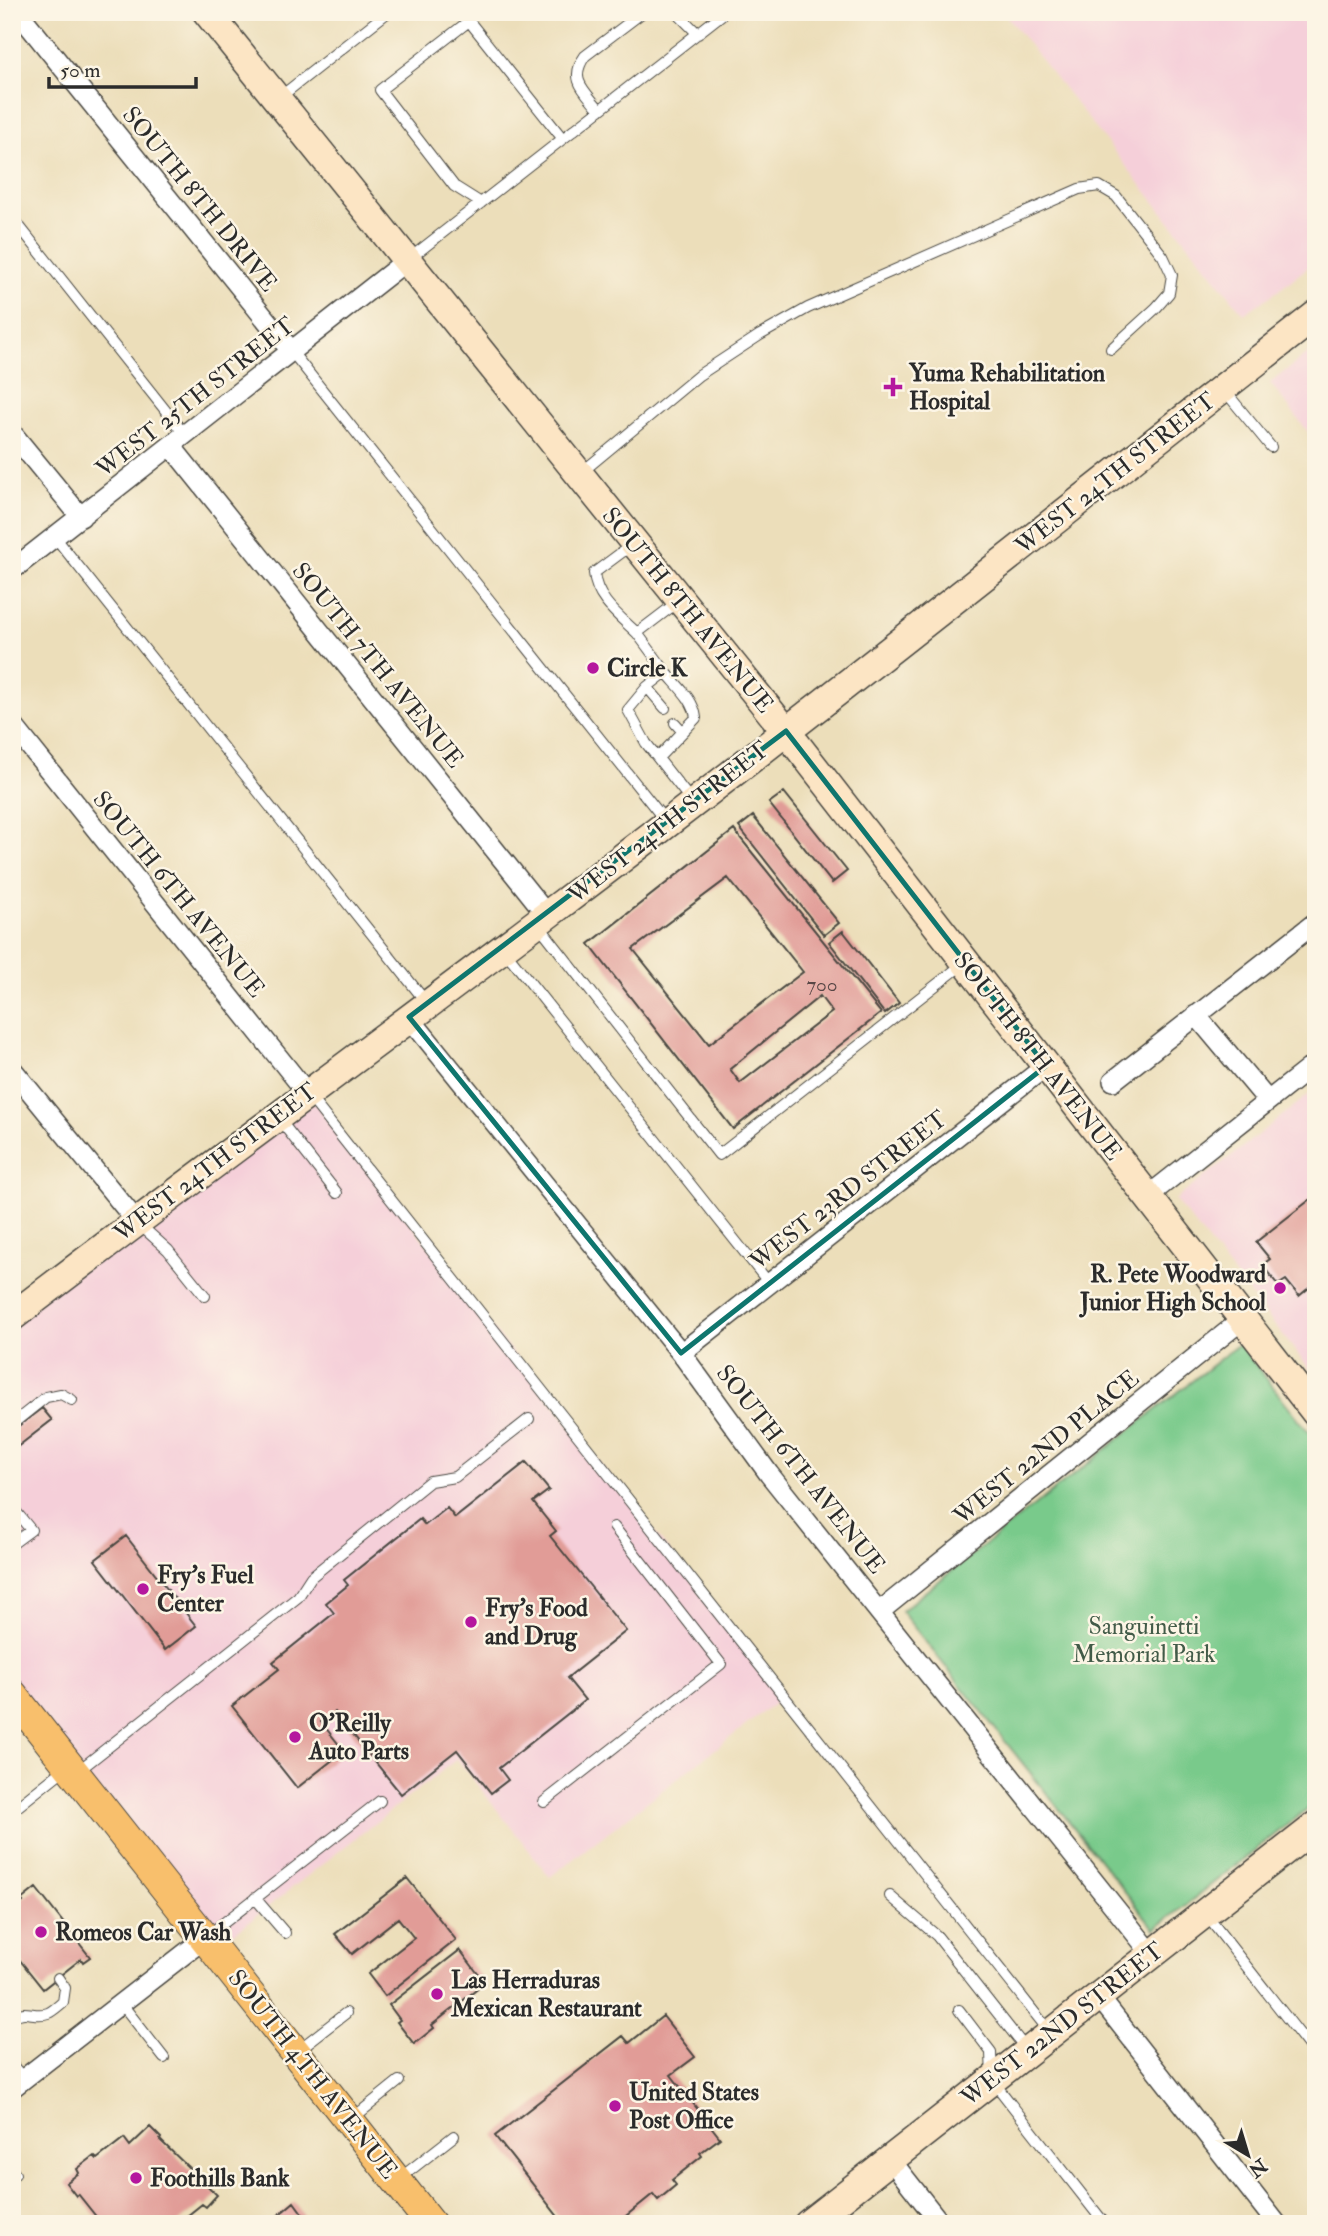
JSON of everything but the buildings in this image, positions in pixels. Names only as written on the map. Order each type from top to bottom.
[{"type":"main road","name":"SOUTH 4TH AVENUE","points":[[13,1695],[397,2181],[422,2221]]},
{"type":"street","name":"SOUTH 8TH DRIVE","points":[[18,12],[292,352]]},
{"type":"street","name":"SOUTH 8TH AVENUE","points":[[207,12],[786,732],[1316,1413]]},
{"type":"street","name":"WEST 25TH STREET","points":[[12,569],[406,261]]},
{"type":"street","name":"WEST 24TH STREET","points":[[12,1317],[786,732],[1316,315]]},
{"type":"street","points":[[12,433],[80,517]]},
{"type":"street","name":"SOUTH 7TH AVENUE","points":[[178,441],[542,919]]},
{"type":"street","name":"SOUTH 6TH AVENUE","points":[[12,724],[307,1093]]},
{"type":"street","points":[[1113,1080],[1316,922]]},
{"type":"street","name":"SOUTH 6TH AVENUE","points":[[419,1010],[681,1353],[769,1474],[1151,1953]]},
{"type":"street","points":[[1196,1015],[1268,1101]]},
{"type":"street","points":[[1148,1196],[1316,1063]]},
{"type":"street","name":"WEST 23RD STREET","points":[[681,1353],[1046,1066]]},
{"type":"street","points":[[12,1069],[136,1221]]},
{"type":"street","name":"WEST 22ND PLACE","points":[[879,1612],[1243,1320]]},
{"type":"street","name":"WEST 22ND STREET","points":[[808,2224],[1204,1912],[1313,1834]]},
{"type":"street","points":[[16,2077],[121,2003],[205,1938]]},
{"type":"street","points":[[1099,1997],[1277,2224]]},
{"type":"street","points":[[890,2159],[941,2224]]},
{"type":"lane","points":[[277,100],[388,12]]},
{"type":"lane","points":[[600,110],[579,84],[578,65],[643,12]]},
{"type":"lane","points":[[676,12],[698,34]]},
{"type":"lane","points":[[406,261],[725,12]]},
{"type":"lane","points":[[481,203],[454,186],[380,90],[470,21],[563,139]]},
{"type":"lane","points":[[579,475],[699,375],[760,335],[808,308],[1066,194],[1100,186],[1116,196],[1163,256],[1172,275],[1169,293],[1111,349]]},
{"type":"lane","points":[[12,217],[178,441]]},
{"type":"lane","points":[[292,352],[667,823]]},
{"type":"lane","points":[[1223,388],[1271,446]]},
{"type":"lane","points":[[55,537],[419,1010]]},
{"type":"lane","points":[[634,543],[594,573],[595,586],[606,603],[637,633],[695,709],[696,718],[658,758]]},
{"type":"lane","points":[[637,633],[681,600]]},
{"type":"lane","points":[[666,672],[647,687],[628,710],[658,758],[693,803]]},
{"type":"lane","points":[[647,687],[665,708]]},
{"type":"lane","points":[[675,723],[683,732]]},
{"type":"lane","points":[[542,919],[719,1155],[965,963]]},
{"type":"lane","points":[[502,948],[769,1283]]},
{"type":"lane","points":[[307,1093],[1051,2034]]},
{"type":"lane","points":[[277,1116],[337,1193]]},
{"type":"lane","points":[[136,1221],[167,1250],[205,1296]]},
{"type":"lane","points":[[12,1424],[46,1397],[61,1394],[72,1400]]},
{"type":"lane","points":[[12,1811],[72,1770],[298,1597],[310,1577],[430,1481],[455,1477],[529,1419]]},
{"type":"lane","points":[[12,1507],[31,1530],[12,1544]]},
{"type":"lane","points":[[544,1802],[721,1664],[614,1527]]},
{"type":"lane","points":[[205,1938],[380,1801]]},
{"type":"lane","points":[[890,1896],[937,1936],[1028,2052]]},
{"type":"lane","points":[[256,1898],[285,1933]]},
{"type":"lane","points":[[1204,1912],[1316,2055]]},
{"type":"lane","points":[[12,2017],[27,2012],[49,2013],[62,2002],[65,1988],[58,1978]]},
{"type":"lane","points":[[121,2003],[164,2058]]},
{"type":"lane","points":[[959,2010],[991,2052],[992,2080],[1105,2224]]},
{"type":"lane","points":[[295,2053],[346,2013]]},
{"type":"lane","points":[[349,2122],[399,2081]]},
{"type":"lane","points":[[397,2181],[454,2136]]},
{"type":"highlighted area","points":[[786,731],[1046,1066],[681,1353],[409,1017]]},
{"type":"shaded area","points":[[1003,12],[1316,12],[1316,261],[1244,314]]},
{"type":"shaded area","points":[[1316,347],[1316,442],[1270,383]]},
{"type":"shaded area","name":"R. Pete Woodward Junior High School","points":[[1316,1089],[1316,1377],[1175,1200]]},
{"type":"shaded area","points":[[307,1093],[784,1696],[550,1877],[457,1759],[214,1949],[12,1693],[12,1319]]},
{"type":"green space","name":"Sanguinetti Memorial Park","points":[[1239,1344],[1316,1441],[1316,1802],[1155,1929],[901,1611]]},
{"type":"place","name":"Yuma Rehabilitation Hospital","points":[[893,387]]},
{"type":"place","name":"Circle K","points":[[593,668]]},
{"type":"place","name":"R. Pete Woodward Junior High School","points":[[1280,1288]]},
{"type":"place","name":"Fry's Fuel Center","points":[[143,1589]]},
{"type":"place","name":"Fry's Food and Drug","points":[[471,1622]]},
{"type":"place","name":"O'Reilly Auto Parts","points":[[295,1737]]},
{"type":"place","name":"Romeos Car Wash","points":[[41,1932]]},
{"type":"place","name":"Las Herraduras Mexican Restaurant","points":[[437,1994]]},
{"type":"place","name":"United States Post Office","points":[[615,2106]]},
{"type":"place","name":"Foothills Bank","points":[[136,2178]]}]
